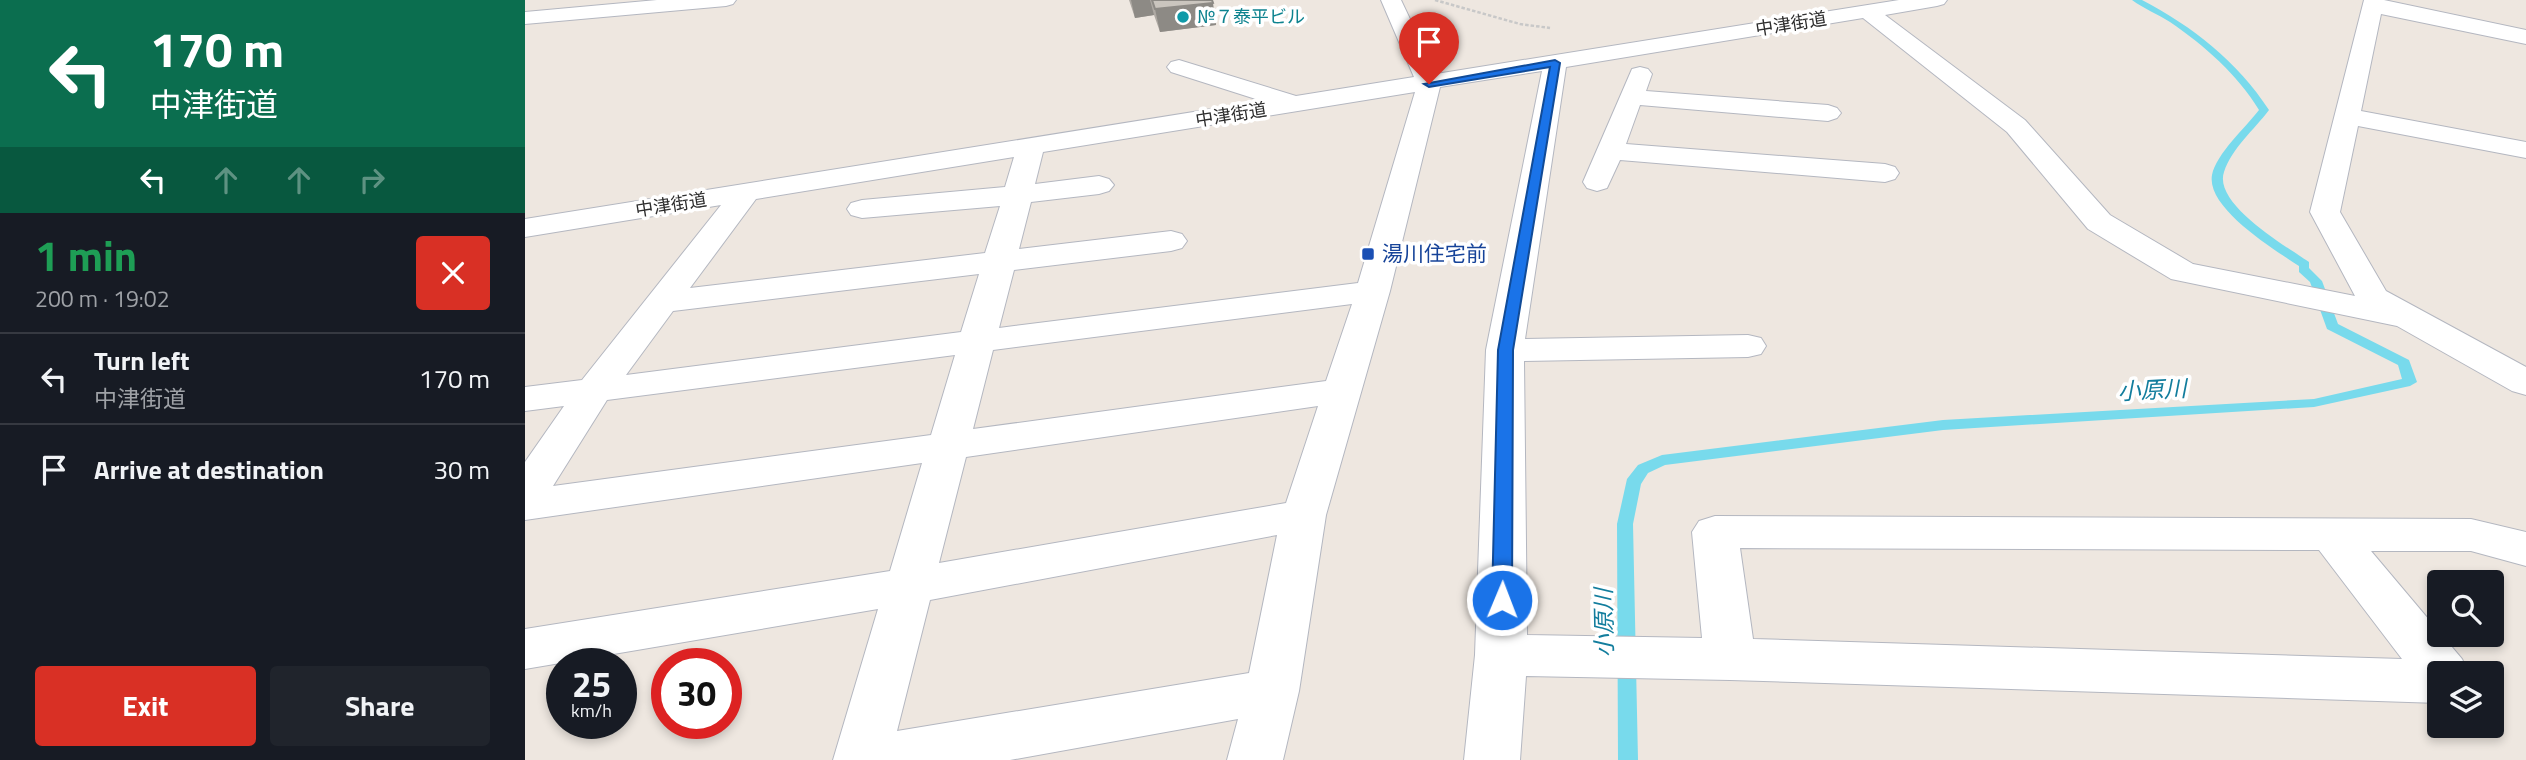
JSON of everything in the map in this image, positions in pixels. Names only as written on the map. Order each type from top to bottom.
[{"type":"street","points":[[525,6],[598,0]]},
{"type":"street","points":[[525,18],[726,0]]},
{"type":"street","points":[[1255,760],[1272,691],[1304,515],[1373,291],[1429,84],[1391,0]]},
{"type":"street","points":[[1797,0],[1821,19]]},
{"type":"street","name":"中津街道","points":[[525,228],[1429,84],[1557,46],[1651,47],[1937,0]]},
{"type":"street","points":[[2526,37],[2373,3],[2325,212],[2373,298],[2526,383]]},
{"type":"street","points":[[1867,11],[2016,127],[2099,222],[2183,272],[2406,317]]},
{"type":"street","points":[[1492,760],[1501,655],[1505,350],[1557,46]]},
{"type":"street","points":[[1597,182],[1651,47]]},
{"type":"street","points":[[1179,67],[1299,104]]},
{"type":"street","points":[[1630,97],[1828,113]]},
{"type":"street","points":[[2348,116],[2526,150]]},
{"type":"street","points":[[861,760],[1031,147]]},
{"type":"street","points":[[1609,151],[1885,173]]},
{"type":"street","points":[[2526,159],[2526,167]]},
{"type":"street","points":[[862,209],[1099,185]]},
{"type":"street","points":[[525,495],[594,390],[746,193]]},
{"type":"street","points":[[663,302],[1171,240]]},
{"type":"street","points":[[525,399],[1373,291]]},
{"type":"street","points":[[1505,350],[1748,346]]},
{"type":"street","points":[[525,505],[1342,391]]},
{"type":"street","points":[[525,649],[909,586],[1304,515]]},
{"type":"street","points":[[1730,659],[1715,533],[2471,535],[2526,549]]},
{"type":"street","points":[[2332,535],[2434,661]]},
{"type":"street","points":[[1501,655],[1730,659],[2427,682]]},
{"type":"street","points":[[873,760],[1272,691]]},
{"type":"path","points":[[1435,0],[1520,24],[1557,46]]},
{"type":"building","points":[[1152,0],[1212,0],[1213,3],[1155,9]]},
{"type":"waterway","name":"小原川","points":[[1628,760],[1625,524],[1633,483],[1643,469],[1662,460],[1943,425],[2314,403],[2410,382],[2404,363],[2332,326],[2316,281],[2303,269],[2305,265],[2250,225],[2225,200],[2218,187],[2217,176],[2220,168],[2264,110],[2240,78],[2208,47],[2171,20],[2136,0]]},
{"type":"place","name":"№７泰平ビル","points":[[1183,17]]},
{"type":"place","name":"湯川住宅前","points":[[1368,254]]},
{"type":"route","points":[[1429,84],[1555,63],[1505,350],[1502,600]]}]
